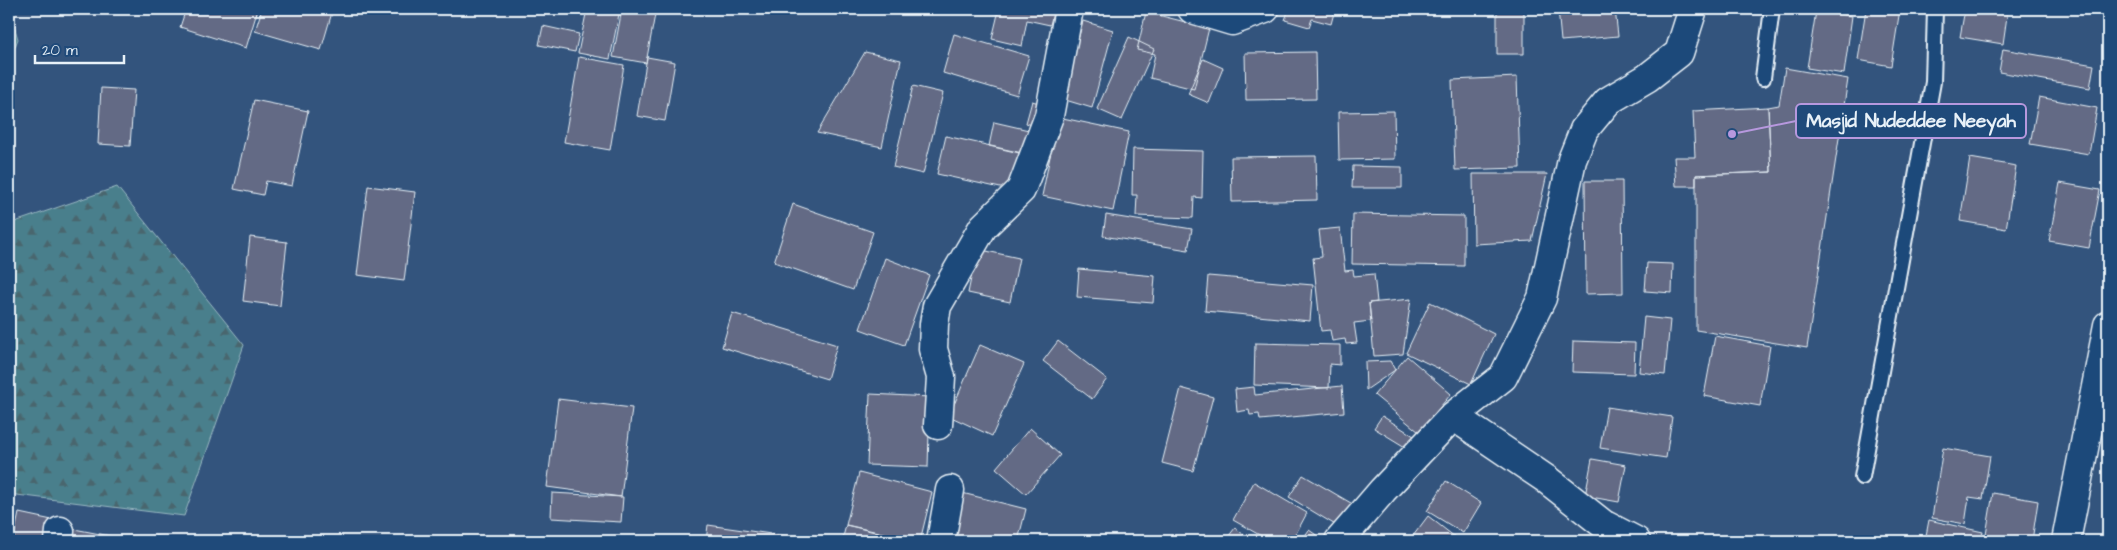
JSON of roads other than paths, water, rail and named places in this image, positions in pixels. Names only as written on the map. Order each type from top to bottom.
[{"type":"street","points":[[938,425],[941,377],[933,349],[937,306],[983,227],[1021,190],[1049,116],[1069,9]]},
{"type":"street","points":[[1192,9],[1232,20],[1265,9]]},
{"type":"street","points":[[1339,541],[1383,490],[1453,416],[1503,377],[1542,298],[1572,160],[1584,130],[1608,101],[1646,78],[1679,53],[1693,9]]},
{"type":"street","points":[[2066,541],[2108,325]]},
{"type":"street","points":[[1453,416],[1546,479],[1602,524],[1636,541]]},
{"type":"street","points":[[941,541],[950,490]]},
{"type":"lane","points":[[1763,78],[1772,9]]},
{"type":"lane","points":[[1862,477],[1933,82],[1934,9]]},
{"type":"place","name":"Masjid Nudeddee Neeyah","points":[[1732,134]]}]
